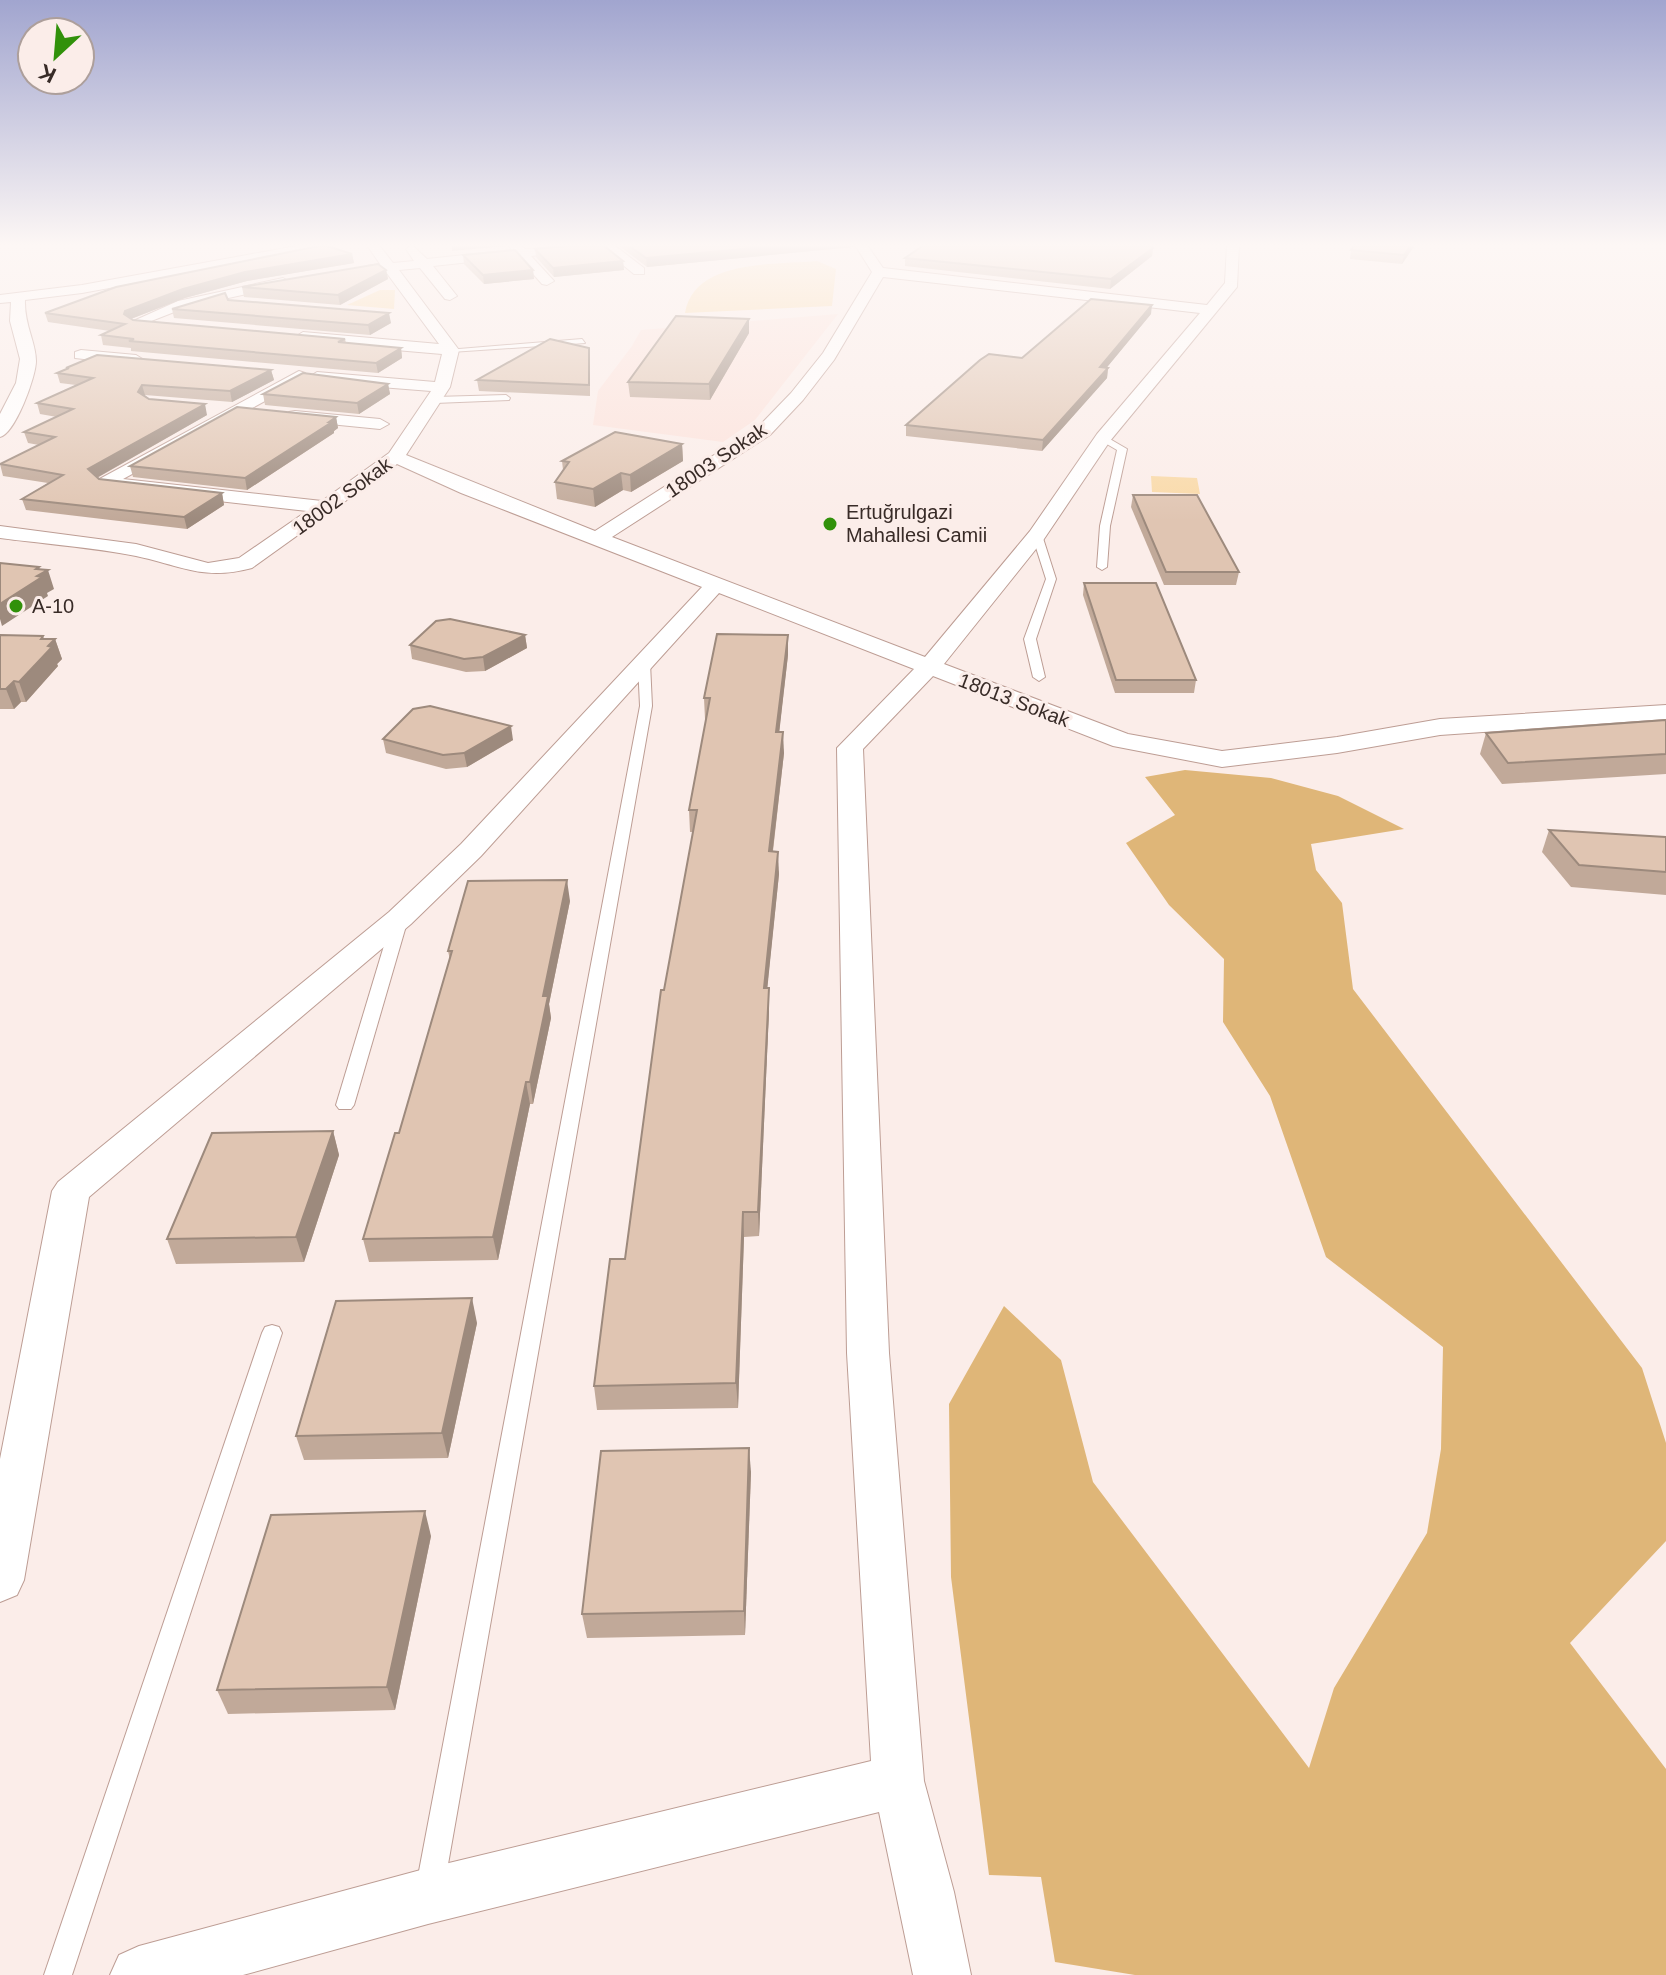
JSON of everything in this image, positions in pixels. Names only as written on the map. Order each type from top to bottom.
[{"type":"street","points":[[0,432],[24,383],[28,359],[22,337]]},
{"type":"street","points":[[307,337],[451,350]]},
{"type":"street","points":[[442,337],[451,350]]},
{"type":"street","name":"18003 Sokak","points":[[597,538],[764,431],[783,414],[841,337]]},
{"type":"street","points":[[942,1975],[926,1892],[898,1781],[868,1353],[850,748],[928,668],[1037,535],[1103,438],[1189,337]]},
{"type":"street","name":"18002 Sokak","points":[[0,532],[136,550],[208,569],[245,564],[396,457],[438,393],[451,350]]},
{"type":"street","points":[[81,355],[159,362]]},
{"type":"street","points":[[269,372],[438,393]]},
{"type":"street","points":[[301,375],[103,482],[327,507]]},
{"type":"street","points":[[210,408],[380,424]]},
{"type":"street","name":"18013 Sokak","points":[[396,457],[928,668],[1122,741],[1222,759],[1337,745],[1440,727],[1666,712]]},
{"type":"street","points":[[0,1580],[71,1191],[400,918],[471,850],[716,584]]},
{"type":"street","points":[[139,1975],[428,1896],[898,1781]]},
{"type":"lane","points":[[451,350],[582,341]]},
{"type":"lane","points":[[438,393],[506,398]]},
{"type":"lane","points":[[1102,567],[1105,526],[1122,449],[1103,438]]},
{"type":"lane","points":[[1037,535],[1051,579],[1030,639],[1039,677]]},
{"type":"lane","points":[[428,1896],[646,706],[644,663]]},
{"type":"lane","points":[[345,1105],[400,918]]},
{"type":"lane","points":[[58,1975],[272,1333]]},
{"type":"shaded area","points":[[637,337],[820,337],[755,420],[723,442],[593,425],[598,391]]},
{"type":"shaded area","points":[[1151,476],[1197,478],[1200,494],[1152,492]]},
{"type":"shaded area","points":[[1185,770],[1271,778],[1338,796],[1404,829],[1311,844],[1316,870],[1342,903],[1353,989],[1642,1368],[1666,1443],[1666,1541],[1570,1643],[1666,1769],[1666,1975],[1135,1975],[1055,1962],[1041,1877],[989,1875],[951,1577],[949,1404],[1004,1306],[1061,1360],[1093,1482],[1309,1768],[1334,1688],[1427,1533],[1441,1449],[1443,1347],[1326,1257],[1270,1096],[1223,1022],[1224,959],[1169,905],[1126,843],[1175,815],[1145,777]]},
{"type":"building","points":[[119,337],[325,337],[345,339],[338,342],[401,348],[376,363],[129,341],[134,339]]},
{"type":"building","points":[[661,337],[738,337],[709,384],[628,382]]},
{"type":"building","points":[[1046,337],[1125,337],[1100,367],[1108,368],[1043,440],[906,425],[989,354],[1022,358]]},
{"type":"building","points":[[550,339],[589,348],[589,385],[477,380]]},
{"type":"building","points":[[97,355],[271,370],[230,391],[142,385],[138,392],[149,399],[205,404],[88,469],[99,479],[222,493],[184,517],[22,499],[63,475],[0,464],[55,437],[24,432],[73,409],[37,403],[93,378],[57,373]]},
{"type":"building","points":[[303,373],[388,384],[357,403],[263,394]]},
{"type":"building","points":[[237,407],[336,417],[245,478],[130,466]]},
{"type":"building","points":[[615,432],[682,444],[630,475],[621,473],[593,489],[555,482],[569,462],[562,461]]},
{"type":"building","points":[[1133,495],[1197,495],[1239,572],[1166,572]]},
{"type":"building","points":[[0,563],[39,567],[36,569],[48,570],[0,604]]},
{"type":"building","points":[[1084,583],[1156,583],[1196,680],[1116,680]]},
{"type":"building","points":[[450,619],[525,635],[483,657],[464,659],[410,645],[436,621]]},
{"type":"building","points":[[717,634],[788,635],[776,732],[783,732],[769,851],[778,852],[764,988],[769,988],[758,1212],[743,1212],[736,1383],[594,1386],[610,1259],[625,1259],[661,990],[664,990],[697,810],[689,810],[710,698],[704,698]]},
{"type":"building","points":[[0,635],[55,639],[48,646],[52,647],[19,682],[14,681],[6,689],[0,689]]},
{"type":"building","points":[[430,706],[511,726],[464,753],[443,755],[383,739],[413,709]]},
{"type":"building","points":[[1666,720],[1666,754],[1508,763],[1486,733]]},
{"type":"building","points":[[1549,830],[1666,837],[1666,872],[1579,865]]},
{"type":"building","points":[[567,880],[543,996],[548,996],[493,1237],[363,1239],[395,1133],[399,1133],[452,951],[448,951],[468,881]]},
{"type":"building","points":[[333,1131],[296,1237],[167,1239],[212,1133]]},
{"type":"building","points":[[472,1298],[442,1433],[296,1436],[336,1301]]},
{"type":"building","points":[[749,1448],[744,1611],[582,1614],[601,1451]]},
{"type":"building","points":[[425,1511],[387,1687],[217,1690],[271,1515]]},
{"type":"place","name":"Ertuğrulgazi Mahallesi Camii","points":[[830,524]]},
{"type":"place","name":"A-10","points":[[16,606]]}]
